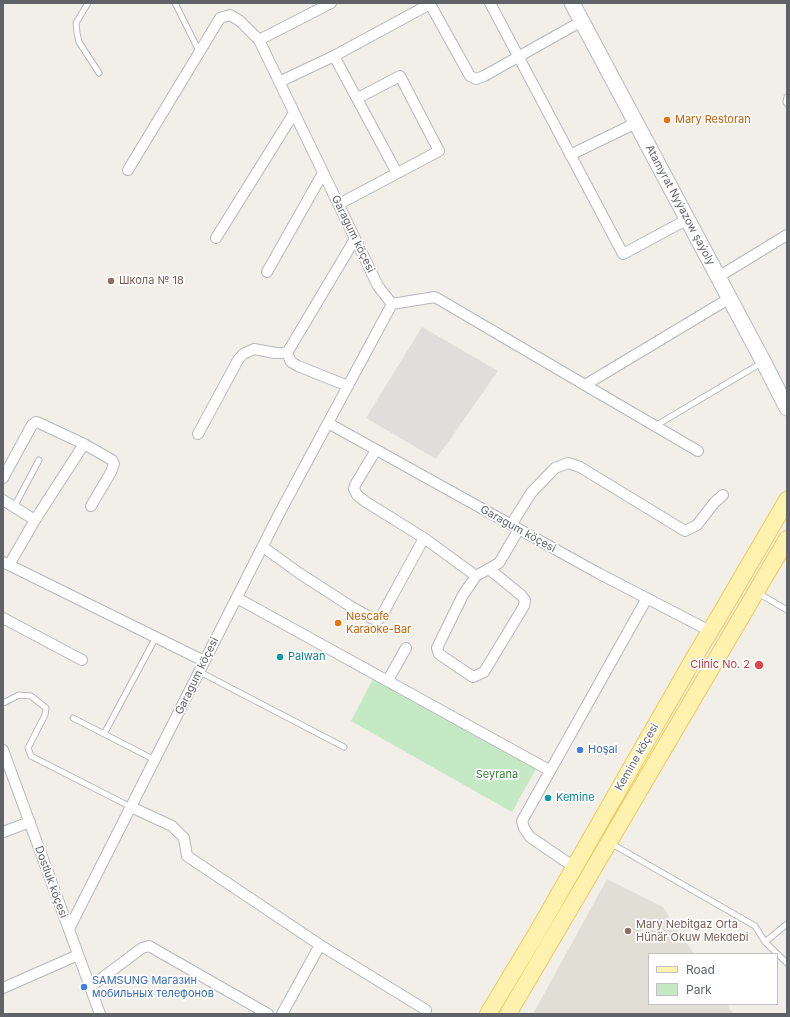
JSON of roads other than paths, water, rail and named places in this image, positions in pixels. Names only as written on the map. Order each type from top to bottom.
[{"type":"main road","name":"Kemine köçesi","points":[[488,1014],[535,936],[787,500]]},
{"type":"main road","name":"Kemine köçesi","points":[[508,1014],[787,539]]},
{"type":"street","points":[[259,40],[331,3]]},
{"type":"street","points":[[490,3],[623,254],[688,219]]},
{"type":"street","name":"Atamyrat Nyýazow şaýoly","points":[[572,3],[783,396],[787,408]]},
{"type":"street","points":[[279,82],[334,56],[430,4],[470,76],[476,79],[582,21]]},
{"type":"street","name":"Garagum köçesi","points":[[69,930],[200,672],[204,661],[392,304],[378,286],[259,40],[240,21],[230,15],[220,18],[200,52]]},
{"type":"street","points":[[128,170],[200,52]]},
{"type":"street","points":[[334,56],[358,98],[397,173]]},
{"type":"street","points":[[339,204],[439,151],[400,76],[358,98]]},
{"type":"street","points":[[216,238],[294,113]]},
{"type":"street","points":[[570,155],[636,123]]},
{"type":"street","points":[[267,272],[323,173]]},
{"type":"street","points":[[718,277],[787,235]]},
{"type":"street","points":[[287,354],[355,238]]},
{"type":"street","points":[[392,304],[435,297],[698,451]]},
{"type":"street","points":[[585,385],[730,298]]},
{"type":"street","points":[[198,434],[238,360],[243,354],[254,349],[287,354]]},
{"type":"street","points":[[287,354],[291,362],[298,366],[348,386]]},
{"type":"street","points":[[3,478],[32,424],[36,422],[50,426],[106,455],[112,460],[114,464],[111,472],[91,506]]},
{"type":"street","name":"Garagum köçesi","points":[[328,423],[598,573],[710,631]]},
{"type":"street","points":[[84,444],[6,564],[204,661]]},
{"type":"street","points":[[376,450],[358,478],[354,489],[355,492],[366,502],[424,538],[476,576]]},
{"type":"street","points":[[489,569],[525,600],[524,606],[484,672],[473,677],[439,654],[437,648],[463,595],[476,576],[500,563],[531,493],[555,468],[568,463],[580,467],[685,531],[697,525],[714,503],[723,495]]},
{"type":"street","points":[[3,500],[35,520]]},
{"type":"street","points":[[263,547],[324,590],[375,620],[379,619],[382,615],[424,538]]},
{"type":"street","points":[[237,598],[550,770]]},
{"type":"street","points":[[574,867],[530,837],[524,828],[522,821],[647,598]]},
{"type":"street","points":[[3,618],[82,660]]},
{"type":"street","points":[[710,631],[727,641]]},
{"type":"street","points":[[388,680],[406,648]]},
{"type":"street","name":"Dostluk köçesi","points":[[3,750],[100,1014]]},
{"type":"street","points":[[131,807],[172,826],[184,838],[187,856],[320,945],[426,1010]]},
{"type":"street","points":[[3,832],[30,822]]},
{"type":"street","points":[[592,835],[609,842]]},
{"type":"street","points":[[282,1014],[320,945]]},
{"type":"street","points":[[90,987],[142,948],[149,946],[268,1014]]},
{"type":"street","points":[[3,988],[78,955]]},
{"type":"lane","points":[[88,3],[76,23],[77,33],[79,42],[99,74]]},
{"type":"lane","points":[[175,3],[200,52]]},
{"type":"lane","points":[[787,97],[787,104]]},
{"type":"lane","points":[[655,426],[763,361]]},
{"type":"lane","points":[[14,507],[39,460]]},
{"type":"lane","points":[[756,592],[787,610]]},
{"type":"lane","points":[[104,734],[156,638]]},
{"type":"lane","points":[[200,672],[344,747]]},
{"type":"lane","points":[[3,703],[19,695],[31,696],[46,708],[45,715],[28,748],[31,756],[131,807]]},
{"type":"lane","points":[[73,718],[155,760]]},
{"type":"lane","points":[[609,842],[755,926],[766,942],[777,953]]},
{"type":"lane","points":[[766,942],[787,924]]},
{"type":"lane","points":[[778,954],[787,963]]},
{"type":"place","name":"Mary Restoran","points":[[667,120]]},
{"type":"place","name":"Школа № 18","points":[[111,281]]},
{"type":"place","name":"Nescafe Karaoke-Bar","points":[[338,623]]},
{"type":"place","name":"Palwan","points":[[280,657]]},
{"type":"place","name":"Clinic No. 2","points":[[759,665]]},
{"type":"place","name":"Hoşal","points":[[580,750]]},
{"type":"place","name":"Kemine","points":[[548,798]]},
{"type":"place","name":"Mary Nebitgaz Orta Hünär Okuw Mekdebi","points":[[628,931]]},
{"type":"place","name":"SAMSUNG Магазин мобильных телефонов","points":[[84,987]]},
{"type":"park label","name":"Seyrana","points":[[497,775]]}]
